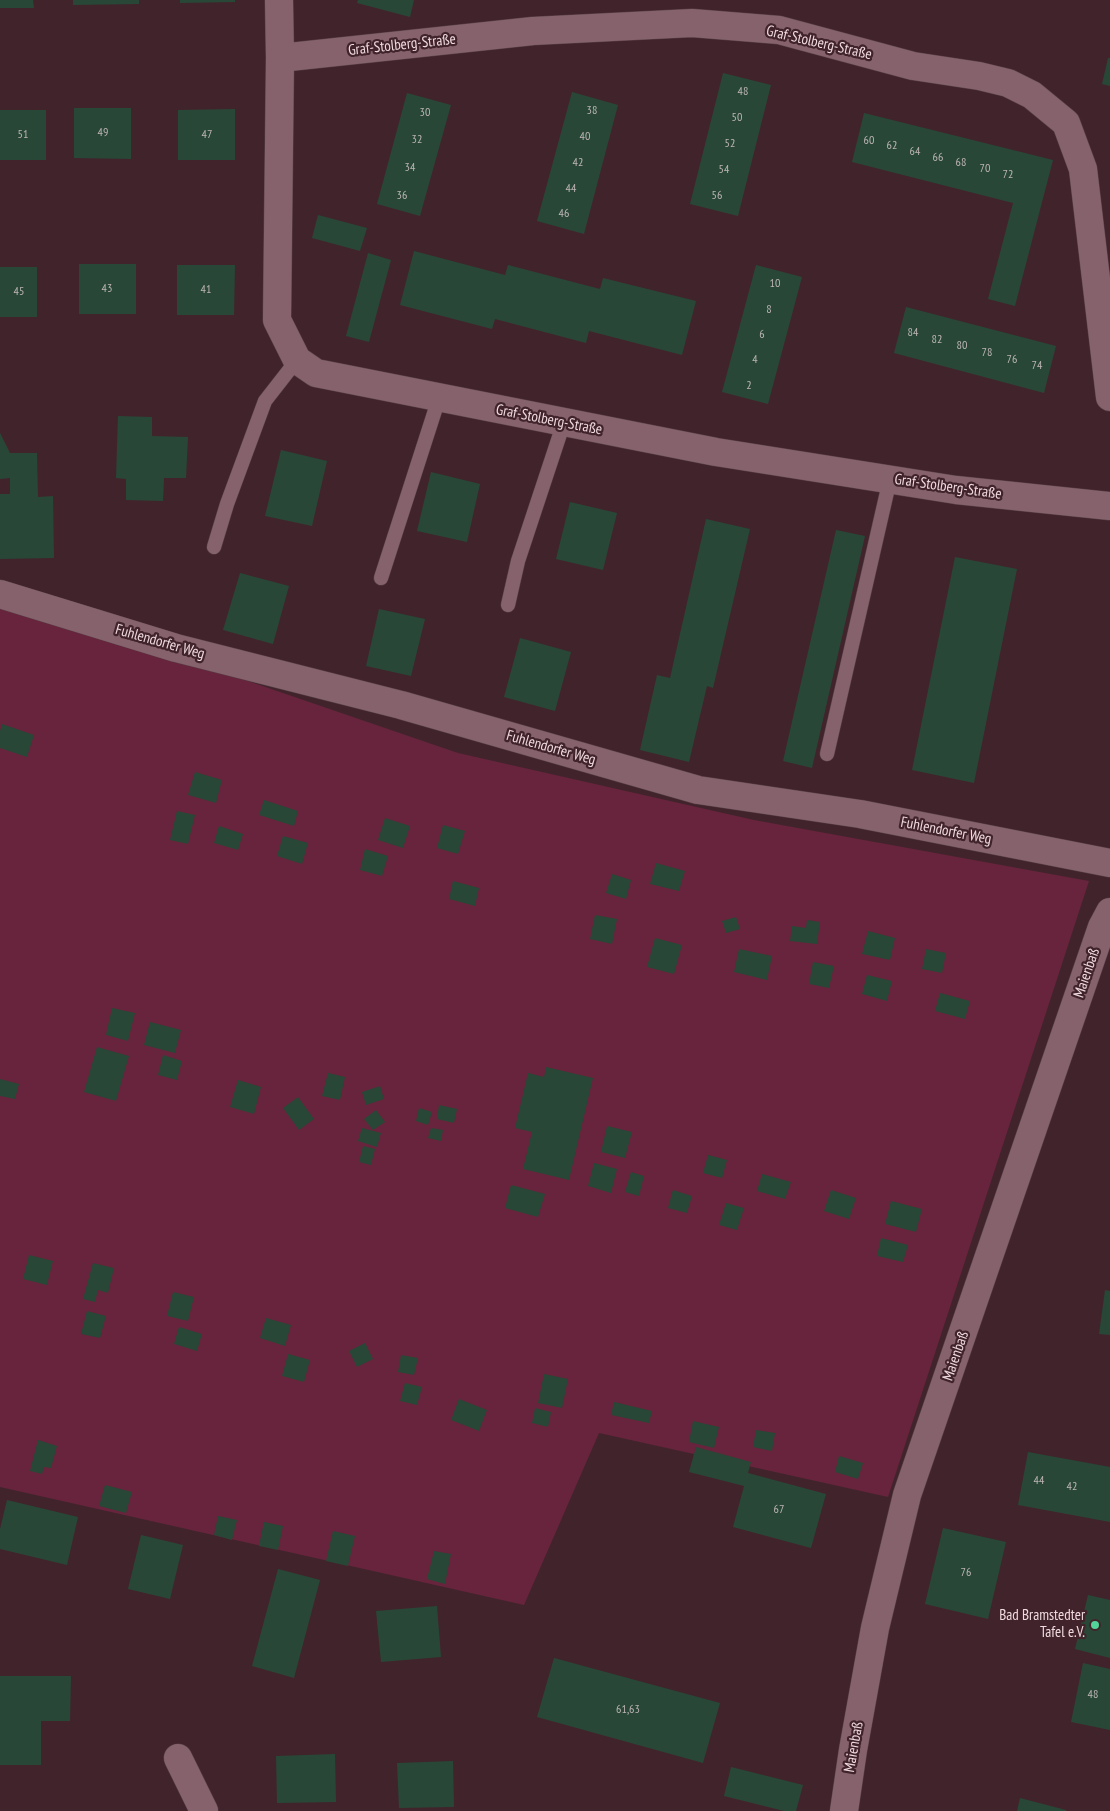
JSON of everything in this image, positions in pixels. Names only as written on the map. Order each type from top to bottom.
[{"type":"street","points":[[279,0],[277,320],[297,360]]},
{"type":"street","name":"Graf-Stolberg-Straße","points":[[280,58],[532,31],[692,24],[779,30],[913,66],[979,76],[1008,83],[1032,95],[1066,123],[1083,170],[1110,397]]},
{"type":"street","name":"Graf-Stolberg-Straße","points":[[297,360],[316,373],[716,452],[956,490],[1110,506]]},
{"type":"street","name":"Fuhlendorfer Weg","points":[[0,594],[176,648],[401,705],[698,790],[860,814],[1110,863]]},
{"type":"street","name":"Maienbaß","points":[[844,1811],[851,1759],[875,1628],[907,1495],[1102,927],[1110,912]]},
{"type":"street","points":[[178,1758],[204,1811]]},
{"type":"lane","points":[[214,547],[227,504],[266,401],[297,360]]},
{"type":"lane","points":[[380,578],[439,398]]},
{"type":"lane","points":[[508,605],[518,561],[564,422]]},
{"type":"lane","points":[[827,754],[890,479]]},
{"type":"shaded area","points":[[0,596],[458,753],[754,820],[1089,881],[888,1497],[599,1433],[524,1605],[0,1487]]},
{"type":"building","points":[[0,0],[33,0],[34,8],[0,8]]},
{"type":"building","points":[[73,0],[139,0],[139,4],[73,5]]},
{"type":"building","points":[[180,0],[235,0],[235,2],[180,3]]},
{"type":"building","points":[[358,0],[414,0],[410,17],[357,3]]},
{"type":"building","points":[[1108,58],[1110,58],[1110,86],[1102,84]]},
{"type":"building","points":[[723,73],[771,85],[738,216],[690,204]]},
{"type":"building","points":[[572,92],[618,105],[584,234],[537,221]]},
{"type":"building","points":[[407,93],[451,105],[420,216],[377,204]]},
{"type":"building","points":[[74,108],[131,108],[131,159],[74,158]]},
{"type":"building","points":[[235,109],[235,160],[178,160],[178,110]]},
{"type":"building","points":[[0,110],[46,110],[46,160],[0,160]]},
{"type":"building","points":[[864,113],[1053,160],[1015,306],[988,299],[1013,203],[852,162]]},
{"type":"building","points":[[318,215],[367,228],[360,251],[312,238]]},
{"type":"building","points":[[414,251],[505,275],[508,265],[600,289],[603,278],[696,301],[682,355],[589,331],[586,343],[495,319],[492,329],[400,305]]},
{"type":"building","points":[[368,253],[391,260],[369,342],[346,336]]},
{"type":"building","points":[[79,264],[136,264],[136,314],[79,314]]},
{"type":"building","points":[[177,265],[235,265],[234,315],[177,315]]},
{"type":"building","points":[[756,265],[802,277],[768,404],[722,392]]},
{"type":"building","points":[[0,267],[37,267],[37,317],[0,317]]},
{"type":"building","points":[[906,307],[1056,346],[1044,393],[894,353]]},
{"type":"building","points":[[118,416],[152,417],[152,436],[188,437],[186,478],[164,478],[163,501],[126,500],[126,479],[116,478]]},
{"type":"building","points":[[0,433],[10,453],[37,453],[38,497],[53,496],[54,558],[0,559],[0,494],[10,494],[10,478],[0,479]]},
{"type":"building","points":[[281,450],[327,461],[312,526],[265,516]]},
{"type":"building","points":[[431,472],[480,484],[467,542],[417,531]]},
{"type":"building","points":[[570,502],[617,513],[603,570],[556,559]]},
{"type":"building","points":[[706,519],[750,529],[713,688],[707,686],[689,762],[640,750],[657,675],[670,678]]},
{"type":"building","points":[[836,530],[865,536],[812,768],[783,761]]},
{"type":"building","points":[[955,557],[1017,569],[974,783],[912,770]]},
{"type":"building","points":[[240,573],[289,586],[273,644],[223,630]]},
{"type":"building","points":[[379,609],[425,619],[411,676],[366,666]]},
{"type":"building","points":[[520,638],[571,652],[555,711],[504,697]]},
{"type":"building","points":[[2,724],[34,735],[27,757],[0,748]]},
{"type":"building","points":[[195,772],[222,780],[216,803],[188,795]]},
{"type":"building","points":[[264,800],[298,811],[294,826],[259,815]]},
{"type":"building","points":[[177,811],[195,815],[188,844],[170,840]]},
{"type":"building","points":[[385,818],[410,826],[403,848],[378,840]]},
{"type":"building","points":[[443,825],[465,831],[458,854],[437,848]]},
{"type":"building","points":[[219,826],[243,834],[238,850],[214,843]]},
{"type":"building","points":[[283,836],[308,843],[302,864],[277,856]]},
{"type":"building","points":[[365,849],[388,856],[382,876],[360,870]]},
{"type":"building","points":[[656,863],[685,871],[679,891],[650,884]]},
{"type":"building","points":[[612,874],[631,880],[626,899],[606,893]]},
{"type":"building","points":[[453,881],[479,888],[475,906],[449,899]]},
{"type":"building","points":[[595,915],[617,919],[612,944],[590,939]]},
{"type":"building","points":[[736,917],[740,929],[726,933],[722,921]]},
{"type":"building","points":[[807,920],[820,922],[817,944],[790,941],[792,926],[806,928]]},
{"type":"building","points":[[868,931],[895,938],[890,960],[862,954]]},
{"type":"building","points":[[655,938],[682,945],[674,974],[647,967]]},
{"type":"building","points":[[739,949],[772,956],[767,980],[734,972]]},
{"type":"building","points":[[926,949],[946,953],[942,973],[922,969]]},
{"type":"building","points":[[813,962],[834,966],[829,988],[809,984]]},
{"type":"building","points":[[867,975],[892,981],[887,1001],[862,994]]},
{"type":"building","points":[[940,993],[970,1001],[965,1019],[935,1011]]},
{"type":"building","points":[[112,1008],[135,1013],[128,1041],[106,1035]]},
{"type":"building","points":[[150,1022],[181,1030],[175,1053],[144,1045]]},
{"type":"building","points":[[97,1047],[129,1056],[116,1101],[84,1092]]},
{"type":"building","points":[[163,1055],[182,1061],[177,1080],[158,1075]]},
{"type":"building","points":[[546,1067],[593,1078],[569,1180],[523,1169],[532,1132],[515,1128],[528,1073],[544,1077]]},
{"type":"building","points":[[328,1073],[345,1077],[340,1100],[322,1096]]},
{"type":"building","points":[[0,1079],[19,1084],[15,1099],[0,1096]]},
{"type":"building","points":[[238,1080],[261,1087],[254,1114],[230,1107]]},
{"type":"building","points":[[380,1086],[384,1099],[366,1105],[362,1092]]},
{"type":"building","points":[[298,1097],[314,1119],[299,1130],[283,1108]]},
{"type":"building","points":[[439,1105],[457,1109],[454,1123],[437,1119]]},
{"type":"building","points":[[419,1108],[432,1112],[428,1125],[416,1121]]},
{"type":"building","points":[[376,1110],[385,1122],[373,1130],[364,1119]]},
{"type":"building","points":[[607,1126],[632,1132],[625,1158],[601,1152]]},
{"type":"building","points":[[362,1128],[381,1133],[377,1147],[358,1141]]},
{"type":"building","points":[[431,1128],[443,1130],[441,1141],[428,1138]]},
{"type":"building","points":[[363,1146],[375,1149],[371,1165],[359,1162]]},
{"type":"building","points":[[708,1155],[727,1160],[722,1178],[703,1173]]},
{"type":"building","points":[[594,1163],[617,1169],[611,1193],[588,1186]]},
{"type":"building","points":[[631,1172],[644,1176],[639,1196],[625,1192]]},
{"type":"building","points":[[762,1174],[791,1182],[785,1199],[757,1191]]},
{"type":"building","points":[[511,1185],[545,1194],[538,1217],[505,1208]]},
{"type":"building","points":[[673,1190],[692,1196],[687,1213],[668,1208]]},
{"type":"building","points":[[831,1190],[856,1198],[849,1219],[824,1211]]},
{"type":"building","points":[[891,1201],[922,1209],[916,1232],[885,1224]]},
{"type":"building","points":[[726,1203],[744,1208],[737,1230],[719,1225]]},
{"type":"building","points":[[881,1238],[908,1245],[903,1262],[877,1256]]},
{"type":"building","points":[[29,1255],[53,1261],[47,1285],[23,1279]]},
{"type":"building","points":[[93,1263],[114,1268],[108,1293],[98,1290],[95,1302],[83,1299]]},
{"type":"building","points":[[1105,1290],[1110,1291],[1110,1335],[1099,1334]]},
{"type":"building","points":[[173,1292],[194,1297],[188,1321],[167,1316]]},
{"type":"building","points":[[87,1311],[106,1316],[100,1338],[81,1334]]},
{"type":"building","points":[[266,1318],[291,1325],[285,1346],[260,1338]]},
{"type":"building","points":[[179,1327],[202,1334],[197,1351],[174,1344]]},
{"type":"building","points":[[365,1343],[373,1359],[357,1367],[349,1351]]},
{"type":"building","points":[[288,1354],[310,1360],[304,1382],[282,1376]]},
{"type":"building","points":[[401,1355],[418,1358],[414,1375],[398,1372]]},
{"type":"building","points":[[544,1374],[568,1379],[562,1408],[538,1403]]},
{"type":"building","points":[[405,1383],[422,1387],[417,1405],[400,1401]]},
{"type":"building","points":[[459,1399],[487,1410],[479,1431],[451,1420]]},
{"type":"building","points":[[614,1402],[652,1411],[649,1423],[611,1415]]},
{"type":"building","points":[[535,1408],[551,1412],[548,1427],[532,1423]]},
{"type":"building","points":[[693,1421],[719,1427],[714,1448],[689,1442]]},
{"type":"building","points":[[756,1430],[775,1433],[772,1451],[753,1447]]},
{"type":"building","points":[[38,1440],[57,1446],[51,1468],[44,1467],[42,1474],[30,1471]]},
{"type":"building","points":[[696,1447],[751,1462],[748,1473],[826,1494],[811,1548],[733,1527],[744,1486],[689,1472]]},
{"type":"building","points":[[1028,1452],[1110,1467],[1110,1522],[1018,1505]]},
{"type":"building","points":[[839,1456],[863,1463],[858,1479],[835,1472]]},
{"type":"building","points":[[105,1485],[132,1492],[126,1513],[99,1506]]},
{"type":"building","points":[[7,1500],[78,1517],[67,1565],[0,1549],[0,1529]]},
{"type":"building","points":[[218,1516],[237,1520],[232,1540],[214,1535]]},
{"type":"building","points":[[264,1522],[283,1526],[278,1550],[259,1546]]},
{"type":"building","points":[[943,1528],[1006,1542],[988,1619],[925,1604]]},
{"type":"building","points":[[333,1531],[355,1536],[348,1566],[326,1561]]},
{"type":"building","points":[[141,1535],[183,1545],[170,1599],[128,1589]]},
{"type":"building","points":[[434,1551],[451,1554],[445,1584],[427,1579]]},
{"type":"building","points":[[278,1569],[320,1580],[294,1678],[252,1666]]},
{"type":"building","name":"Bad Bramstedter Tafel e.V.","points":[[1088,1595],[1110,1600],[1110,1658],[1075,1649]]},
{"type":"building","points":[[437,1606],[441,1657],[381,1662],[376,1611]]},
{"type":"building","points":[[554,1658],[720,1703],[703,1763],[537,1717]]},
{"type":"building","points":[[1083,1663],[1110,1669],[1110,1730],[1071,1722]]},
{"type":"building","points":[[0,1676],[71,1676],[70,1721],[41,1721],[41,1765],[0,1765]]},
{"type":"building","points":[[335,1754],[336,1802],[277,1803],[276,1756]]},
{"type":"building","points":[[453,1761],[454,1807],[399,1808],[397,1763]]},
{"type":"building","points":[[731,1767],[803,1785],[796,1811],[784,1811],[724,1796]]},
{"type":"building","points":[[1020,1798],[1066,1810],[1066,1811],[1017,1811]]},
{"type":"place","name":"Bad Bramstedter Tafel e.V.","points":[[1095,1625]]}]
